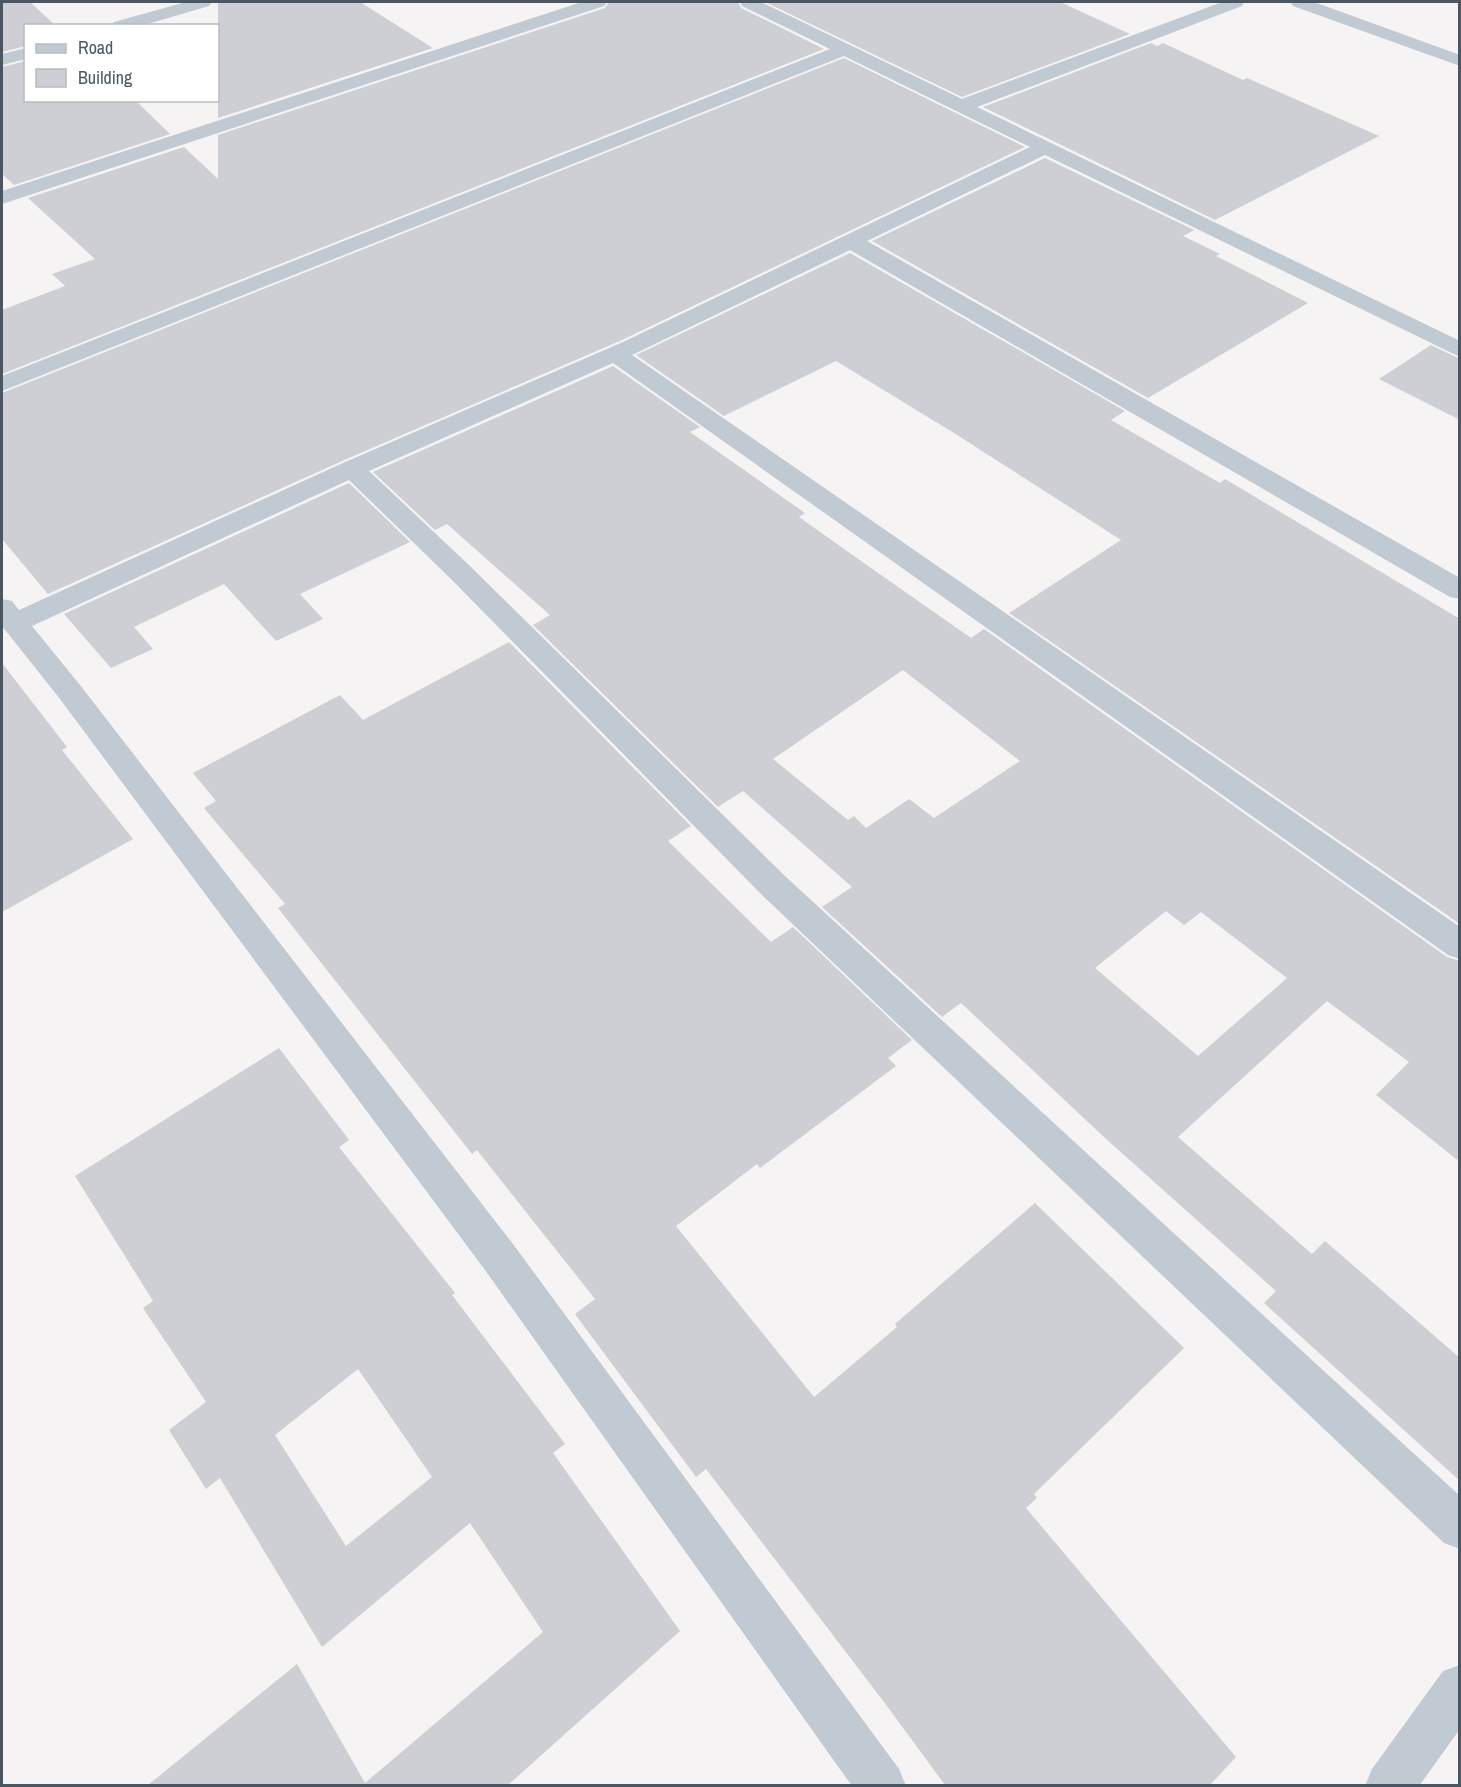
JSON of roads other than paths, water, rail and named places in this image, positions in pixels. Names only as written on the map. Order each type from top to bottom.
[{"type":"street","points":[[127,24],[203,2]]},
{"type":"street","points":[[2,198],[598,2]]},
{"type":"street","points":[[748,2],[1460,350]]},
{"type":"street","points":[[962,106],[1236,2]]},
{"type":"street","points":[[1299,2],[1460,61]]},
{"type":"street","points":[[2,384],[413,219],[846,50]]},
{"type":"street","points":[[2,60],[24,54]]},
{"type":"street","points":[[882,1785],[499,1257],[70,692],[8,615],[615,354],[1046,147]]},
{"type":"street","points":[[851,241],[1460,590]]},
{"type":"street","points":[[615,354],[1460,945]]},
{"type":"street","points":[[352,469],[470,581],[774,886],[1460,1527]]},
{"type":"street","points":[[1389,1785],[1460,1688]]}]
